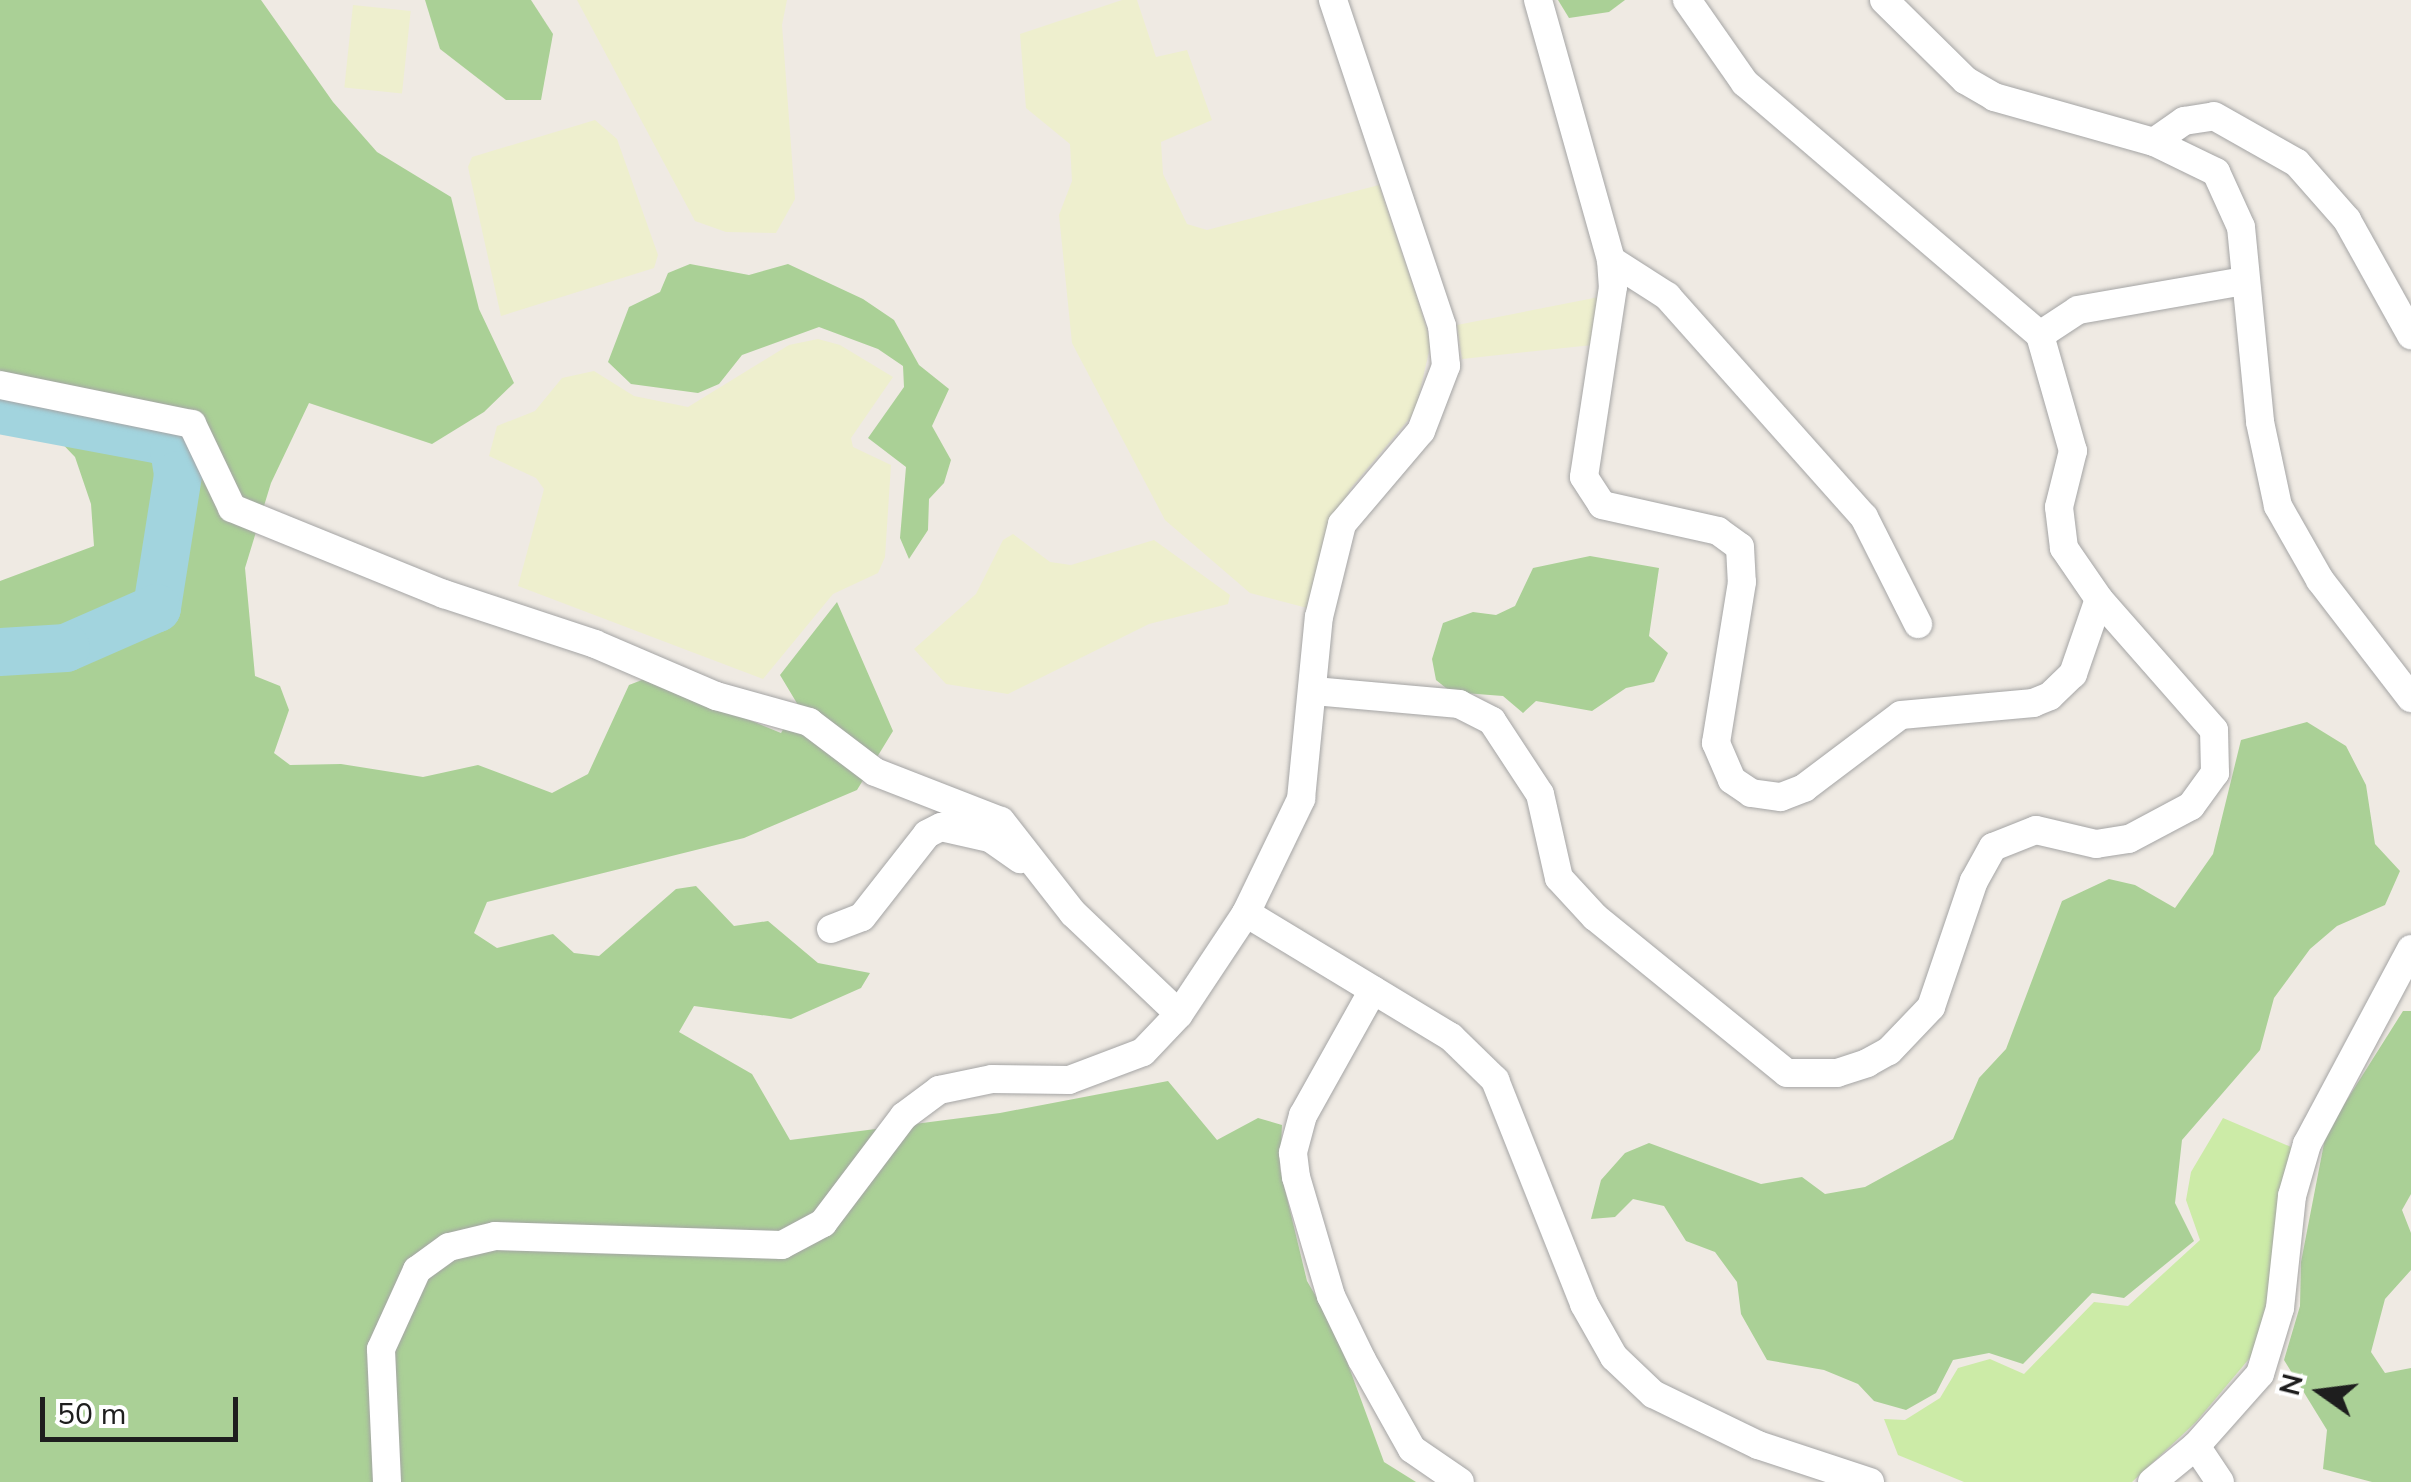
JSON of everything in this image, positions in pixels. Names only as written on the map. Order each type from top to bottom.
[{"type":"street","points":[[388,1482],[381,1349],[416,1270],[449,1246],[495,1236],[782,1246],[823,1223],[904,1116],[938,1090],[992,1080],[1069,1080],[1143,1052],[1178,1014],[1246,913],[1301,799],[1324,584],[1342,524],[1422,431],[1444,382],[1447,357],[1442,326],[1333,0]]},
{"type":"street","points":[[1538,0],[1611,260],[1613,287],[1584,477],[1602,505],[1718,531],[1740,547],[1742,582],[1716,743],[1732,780],[1751,793],[1781,796],[1804,788],[1901,715],[2033,703],[2050,696],[2073,674],[2099,599]]},
{"type":"street","points":[[1314,691],[1440,701],[1492,721],[1540,794],[1568,893],[1766,1060],[1788,1073],[1813,1076],[1866,1063],[1916,1028],[1931,1007],[1983,859],[2006,836],[2036,830],[2114,844],[2204,794],[2216,773],[2214,730],[2099,599],[2058,530],[2073,450],[2040,336],[1745,83],[1687,0]]},
{"type":"street","points":[[1884,0],[1964,80],[1994,97],[2154,142],[2216,172],[2241,227],[2260,422],[2278,506],[2320,580],[2411,698]]},
{"type":"street","points":[[2154,142],[2184,121],[2214,116],[2297,163],[2346,220],[2411,335]]},
{"type":"street","points":[[1611,260],[1666,296],[1864,517],[1918,624]]},
{"type":"street","points":[[2040,336],[2078,310],[2244,282]]},
{"type":"street","points":[[0,385],[192,424],[232,508],[444,594],[595,644],[716,696],[810,722],[875,772],[1002,821],[1036,872]]},
{"type":"street","points":[[831,929],[862,917],[928,834],[942,827],[990,838],[1036,872],[1178,1014]]},
{"type":"street","points":[[1246,913],[1451,1037],[1495,1080],[1584,1304],[1614,1357],[1654,1394],[1704,1421],[1870,1482]]},
{"type":"street","points":[[2152,1482],[2196,1446],[2260,1374],[2272,1350],[2292,1196],[2308,1144],[2411,949]]},
{"type":"street","points":[[1373,990],[1302,1116],[1293,1153],[1296,1177],[1331,1296],[1362,1360],[1412,1450],[1460,1482]]},
{"type":"street","points":[[2196,1446],[2220,1482]]},
{"type":"green space","points":[[0,0],[261,0],[333,102],[377,152],[451,197],[479,309],[514,383],[484,412],[432,444],[309,403],[271,483],[245,568],[255,676],[280,686],[289,710],[274,753],[290,765],[341,764],[423,777],[478,765],[552,793],[588,774],[629,685],[647,678],[781,733],[798,705],[780,675],[837,602],[893,731],[857,790],[744,838],[487,902],[474,933],[497,948],[553,934],[574,953],[599,956],[676,889],[696,886],[734,926],[768,921],[818,963],[870,973],[861,988],[791,1019],[694,1006],[679,1032],[752,1074],[790,1140],[1000,1113],[1168,1081],[1217,1140],[1258,1118],[1282,1125],[1280,1169],[1307,1281],[1335,1329],[1384,1462],[1416,1482],[0,1482],[0,581],[94,546],[91,504],[75,457],[0,379]]},
{"type":"green space","points":[[425,0],[531,0],[553,34],[541,100],[506,100],[440,49]]},
{"type":"green space","points":[[577,0],[787,0],[782,25],[795,199],[776,233],[726,232],[695,221]]},
{"type":"green space","points":[[1122,0],[1137,0],[1156,57],[1187,50],[1212,120],[1161,142],[1163,174],[1187,224],[1207,230],[1379,185],[1417,297],[1431,343],[1415,412],[1351,488],[1328,529],[1311,609],[1250,593],[1165,520],[1072,343],[1059,215],[1072,181],[1070,144],[1026,108],[1020,34]]},
{"type":"green space","points":[[1558,0],[1625,0],[1609,12],[1569,18]]},
{"type":"green space","points":[[353,5],[411,11],[402,94],[344,88]]},
{"type":"green space","points":[[595,120],[617,139],[658,255],[654,268],[501,316],[468,167],[472,157]]},
{"type":"green space","points":[[690,264],[749,275],[788,264],[863,299],[894,320],[919,365],[949,389],[932,426],[951,460],[944,483],[929,499],[928,530],[909,559],[900,538],[906,467],[868,438],[904,387],[903,366],[878,349],[819,327],[742,355],[719,384],[698,393],[631,384],[608,362],[629,307],[660,292],[668,273]]},
{"type":"green space","points":[[1599,297],[1592,345],[1462,359],[1457,325]]},
{"type":"green space","points":[[818,339],[840,345],[893,377],[851,438],[853,447],[891,465],[885,557],[878,573],[833,594],[763,679],[518,586],[544,489],[536,478],[489,456],[497,426],[535,411],[562,378],[594,371],[634,396],[688,407],[789,345]]},
{"type":"green space","points":[[1013,534],[1050,562],[1071,565],[1154,540],[1230,595],[1228,604],[1149,624],[1008,694],[946,684],[914,649],[976,594],[1003,540]]},
{"type":"green space","points":[[1590,556],[1659,568],[1649,636],[1668,653],[1654,682],[1626,688],[1592,711],[1536,701],[1523,713],[1503,696],[1451,692],[1436,680],[1432,659],[1443,623],[1473,612],[1496,615],[1515,606],[1533,568]]},
{"type":"green space","points":[[2307,722],[2346,746],[2366,785],[2375,844],[2400,871],[2385,905],[2337,926],[2310,949],[2274,998],[2260,1050],[2182,1140],[2175,1203],[2194,1241],[2124,1298],[2092,1293],[2023,1364],[1989,1353],[1953,1360],[1936,1393],[1906,1410],[1874,1401],[1858,1384],[1824,1370],[1767,1360],[1741,1314],[1737,1282],[1715,1252],[1686,1241],[1664,1206],[1633,1199],[1615,1217],[1591,1219],[1601,1180],[1625,1153],[1649,1143],[1761,1184],[1802,1177],[1825,1194],[1865,1187],[1953,1139],[1979,1078],[2006,1049],[2062,901],[2109,879],[2135,885],[2175,908],[2213,854],[2241,740]]},
{"type":"green space","points":[[2403,1011],[2411,1011],[2411,1194],[2402,1210],[2411,1233],[2411,1270],[2385,1299],[2371,1352],[2385,1373],[2411,1368],[2411,1482],[2372,1482],[2323,1469],[2327,1430],[2284,1360],[2300,1306],[2301,1262],[2326,1133]]},
{"type":"green space","points":[[2223,1118],[2291,1147],[2259,1347],[2196,1422],[2132,1482],[1964,1482],[1898,1455],[1884,1419],[1905,1420],[1940,1398],[1958,1368],[1990,1359],[2024,1374],[2094,1302],[2128,1306],[2200,1240],[2186,1200],[2191,1172]]},
{"type":"waterway","points":[[0,410],[161,440],[174,449],[178,475],[157,608],[66,648],[0,652]]}]
